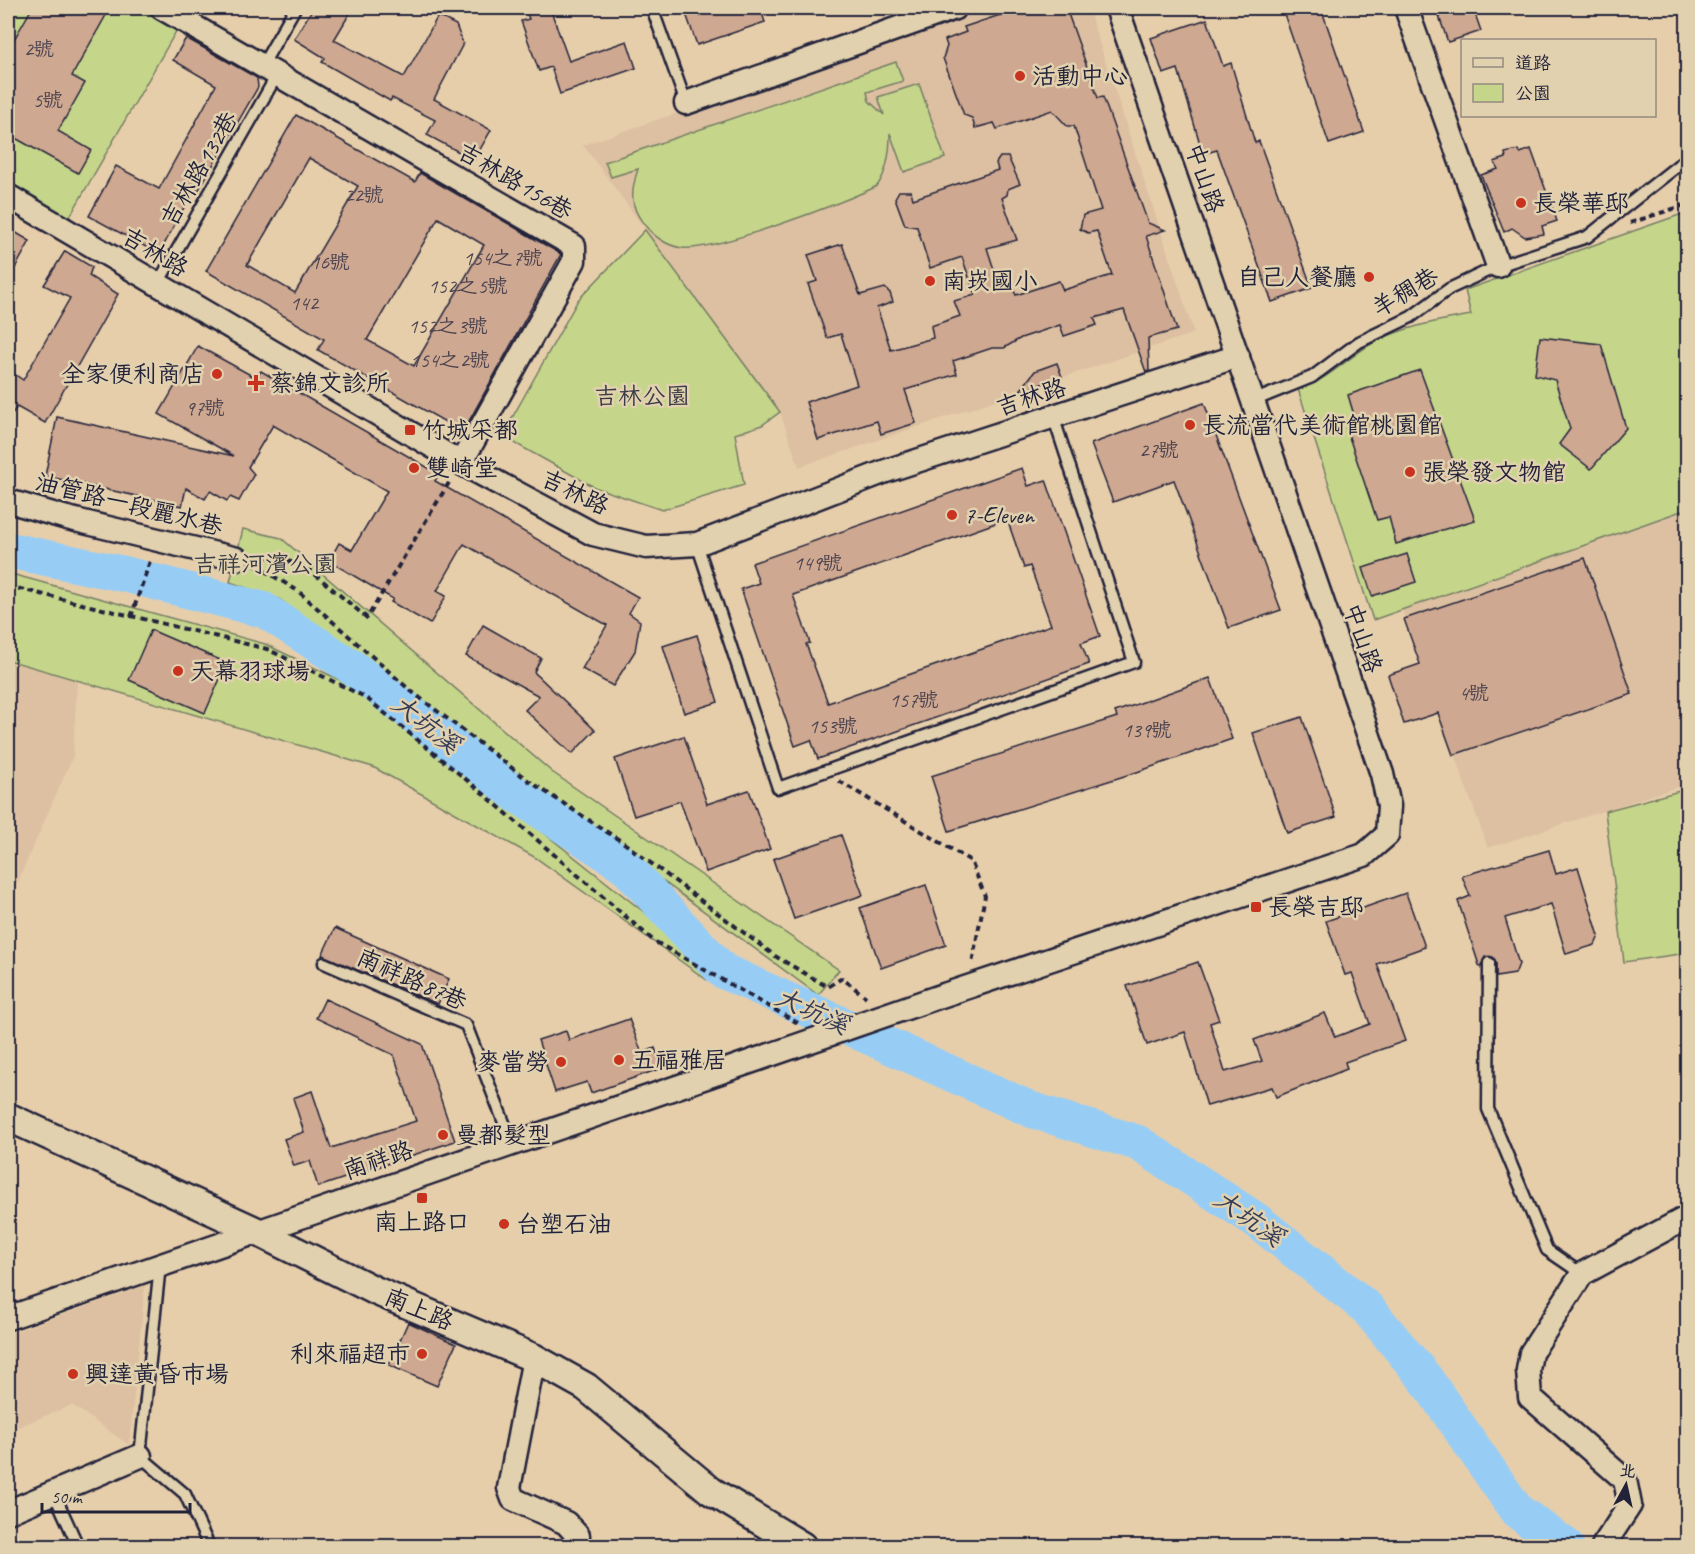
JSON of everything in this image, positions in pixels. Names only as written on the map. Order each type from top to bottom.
[{"type":"street","points":[[162,8],[270,71]]},
{"type":"street","points":[[686,103],[916,13],[955,8]]},
{"type":"street","name":"中山路","points":[[938,997],[1364,855],[1387,835],[1389,806],[1382,774],[1117,8]]},
{"type":"street","points":[[1406,8],[1498,266]]},
{"type":"street","name":"吉林路156巷","points":[[270,71],[574,246],[574,261],[461,463]]},
{"type":"street","name":"吉林路","points":[[8,196],[461,463],[593,534],[646,547],[697,544],[886,471],[1238,356]]},
{"type":"street","name":"油管路一段麗水巷","points":[[8,501],[237,560]]},
{"type":"street","name":"南祥路","points":[[8,1318],[938,997]]},
{"type":"street","name":"南上路","points":[[8,1117],[256,1231],[376,1291],[534,1358],[586,1387],[711,1491],[802,1546]]},
{"type":"street","points":[[1603,1546],[1630,1505],[1625,1480],[1530,1397],[1528,1370],[1531,1353],[1582,1274],[1688,1217]]},
{"type":"street","points":[[534,1358],[509,1488],[513,1499],[566,1523],[579,1536],[577,1546]]},
{"type":"street","points":[[8,1512],[140,1456]]},
{"type":"lane","name":"吉林路132巷","points":[[157,285],[270,71],[295,8]]},
{"type":"lane","points":[[652,8],[686,103]]},
{"type":"lane","name":"羊稠巷","points":[[1253,401],[1312,377],[1359,342],[1411,316],[1449,289],[1498,266],[1587,237],[1684,160],[1688,152]]},
{"type":"lane","points":[[697,544],[778,788],[1134,662],[1054,418]]},
{"type":"lane","name":"南祥路87巷","points":[[324,963],[466,1025],[512,1143]]},
{"type":"lane","points":[[1489,963],[1488,1109],[1547,1250],[1582,1274]]},
{"type":"lane","points":[[160,1265],[140,1456],[185,1494],[209,1546]]},
{"type":"lane","points":[[53,1491],[78,1546]]},
{"type":"path","points":[[1620,226],[1688,204]]},
{"type":"path","points":[[237,560],[270,558],[304,565],[367,618],[461,463]]},
{"type":"path","points":[[131,617],[151,558]]},
{"type":"path","points":[[237,560],[264,568],[298,591],[420,698],[529,781],[624,843],[775,956],[828,987],[842,978],[866,997]]},
{"type":"path","points":[[8,586],[267,649],[365,697],[484,794],[654,941],[798,1023]]},
{"type":"path","points":[[823,772],[971,861],[985,896],[972,963]]},
{"type":"shaded area","name":"南崁國小","points":[[986,8],[1088,8],[1194,333],[799,467],[780,412],[583,145]]},
{"type":"shaded area","points":[[1687,509],[1687,784],[1488,848],[1402,610]]},
{"type":"shaded area","points":[[8,661],[77,681],[73,756],[8,904]]},
{"type":"shaded area","name":"興達黃昏市場","points":[[145,1286],[129,1445],[72,1405],[8,1431],[11,1362],[8,1361],[8,1334]]},
{"type":"green space","points":[[10,8],[147,8],[179,26],[69,218],[8,183],[8,13]]},
{"type":"green space","points":[[896,62],[903,81],[867,92],[869,101],[884,115],[878,97],[919,84],[945,158],[904,172],[890,133],[886,167],[877,186],[779,224],[698,247],[682,248],[671,245],[652,233],[636,211],[633,191],[638,169],[611,177],[605,162]]},
{"type":"green space","name":"張榮發文物館","points":[[1685,213],[1688,221],[1687,509],[1373,620],[1298,389],[1319,381],[1363,349],[1384,337],[1421,325],[1471,315],[1465,290]]},
{"type":"green space","name":"吉林公園","points":[[645,230],[780,412],[762,425],[735,434],[744,485],[662,510],[594,487],[502,436],[578,300]]},
{"type":"green space","name":"吉祥河濱公園","points":[[243,529],[281,538],[552,772],[839,970],[818,995],[279,599],[230,582]]},
{"type":"green space","points":[[8,573],[265,644],[367,693],[716,969],[707,980],[536,858],[373,767],[8,660]]},
{"type":"green space","points":[[1687,789],[1687,953],[1624,962],[1605,811]]},
{"type":"building","points":[[32,8],[110,8],[72,76],[85,83],[58,131],[91,150],[78,173],[8,134],[8,40],[12,43]]},
{"type":"building","points":[[313,8],[353,8],[334,40],[404,77],[438,16],[456,25],[463,44],[434,99],[491,130],[474,160],[427,135],[435,120],[392,98],[390,101],[322,62],[325,58],[294,39]]},
{"type":"building","points":[[525,8],[550,8],[569,61],[627,41],[636,68],[560,94],[551,67],[539,71],[521,21],[529,19]]},
{"type":"building","points":[[684,8],[760,8],[765,22],[697,45]]},
{"type":"building","points":[[1021,8],[1066,8],[1098,98],[1103,97],[1148,223],[1165,230],[1146,236],[1177,330],[1148,338],[1149,371],[1146,372],[1124,310],[1094,318],[1097,325],[1064,336],[1060,325],[1021,338],[1004,348],[992,348],[953,361],[957,374],[905,390],[916,423],[881,434],[877,421],[818,440],[806,402],[857,385],[841,334],[827,338],[808,284],[817,281],[808,255],[842,244],[860,295],[885,288],[890,293],[893,302],[877,308],[891,350],[933,338],[931,326],[960,316],[954,301],[975,295],[962,257],[930,268],[917,227],[905,225],[895,198],[899,191],[911,191],[913,199],[998,170],[996,163],[1000,157],[1008,157],[1020,184],[1008,189],[1007,195],[1002,198],[1017,240],[987,248],[999,285],[1010,283],[1016,295],[1059,281],[1063,290],[1112,275],[1097,231],[1088,233],[1080,229],[1083,215],[1101,210],[1074,126],[1067,126],[1052,110],[997,129],[994,123],[975,128],[972,118],[964,115],[943,58],[947,46],[945,40],[966,32],[964,27]]},
{"type":"building","points":[[1282,8],[1321,8],[1364,132],[1329,144]]},
{"type":"building","points":[[1436,8],[1473,8],[1481,31],[1448,42]]},
{"type":"building","points":[[1207,19],[1223,66],[1231,63],[1255,143],[1259,141],[1312,288],[1272,302],[1217,150],[1203,154],[1178,69],[1163,74],[1151,38]]},
{"type":"building","points":[[186,38],[257,78],[258,87],[198,191],[194,189],[159,254],[89,216],[116,166],[159,189],[216,85],[173,60]]},
{"type":"building","points":[[296,115],[415,182],[420,173],[561,254],[463,432],[318,350],[324,339],[206,271]],"holes":[[[309,158],[358,186],[295,293],[247,265]],[[438,218],[484,245],[414,366],[367,340]]]},
{"type":"building","name":"長榮華邸","points":[[1531,149],[1557,221],[1542,226],[1544,234],[1525,237],[1512,228],[1504,232],[1481,175],[1498,169],[1494,162],[1506,158],[1505,153],[1518,150],[1520,153]]},
{"type":"building","points":[[8,228],[30,241],[8,281]]},
{"type":"building","points":[[65,251],[92,267],[89,276],[118,294],[45,423],[17,407],[8,419],[8,370],[23,380],[70,298],[44,285]]},
{"type":"building","points":[[1540,337],[1601,344],[1626,428],[1591,469],[1559,444],[1570,429],[1555,380],[1535,375]]},
{"type":"building","points":[[198,346],[256,378],[261,371],[439,474],[435,481],[638,597],[629,613],[640,621],[635,651],[613,686],[582,669],[607,625],[464,544],[437,591],[446,596],[430,624],[391,602],[393,599],[329,561],[339,543],[352,550],[387,491],[273,425],[248,467],[254,474],[239,501],[230,497],[227,501],[210,491],[205,499],[186,488],[182,506],[45,476],[57,417],[234,456],[159,414]]},
{"type":"building","points":[[1057,363],[1062,377],[1019,392],[1035,371]]},
{"type":"building","name":"張榮發文物館","points":[[1420,370],[1475,520],[1396,544],[1389,517],[1377,520],[1346,428],[1357,425],[1348,395]]},
{"type":"building","points":[[1204,403],[1281,610],[1229,628],[1174,480],[1113,502],[1091,444]]},
{"type":"building","points":[[1022,468],[1028,486],[1046,480],[1100,636],[1081,643],[1089,664],[818,759],[811,740],[795,746],[741,589],[759,583],[752,563]],"holes":[[[1007,519],[1024,568],[1030,566],[1051,625],[828,703],[806,644],[810,643],[793,595]]]},
{"type":"building","points":[[1407,554],[1416,582],[1372,596],[1363,568]]},
{"type":"building","points":[[1585,558],[1632,694],[1453,755],[1438,713],[1404,724],[1388,675],[1420,664],[1404,619]]},
{"type":"building","points":[[483,625],[541,658],[534,672],[595,730],[572,754],[525,710],[539,696],[466,656]]},
{"type":"building","name":"天幕羽球場","points":[[151,630],[227,663],[205,713],[129,680]]},
{"type":"building","points":[[697,635],[718,702],[684,713],[663,646]]},
{"type":"building","points":[[1210,678],[1232,739],[1137,772],[949,831],[931,776],[1117,717],[1115,712]]},
{"type":"building","points":[[1302,717],[1336,817],[1287,833],[1253,733]]},
{"type":"building","points":[[684,736],[707,804],[749,790],[770,849],[706,872],[680,801],[634,816],[615,759]]},
{"type":"building","points":[[841,835],[863,895],[794,919],[773,859]]},
{"type":"building","points":[[1549,850],[1556,874],[1578,867],[1599,936],[1595,945],[1566,954],[1551,904],[1505,918],[1519,964],[1515,974],[1496,977],[1496,962],[1493,957],[1485,957],[1481,967],[1479,965],[1458,901],[1470,896],[1462,876]]},
{"type":"building","points":[[926,885],[946,945],[881,968],[860,908]]},
{"type":"building","points":[[1406,893],[1425,947],[1377,964],[1405,1041],[1345,1062],[1347,1069],[1276,1097],[1272,1087],[1207,1106],[1185,1032],[1147,1045],[1127,986],[1198,962],[1219,1020],[1210,1023],[1225,1072],[1262,1061],[1254,1040],[1325,1013],[1335,1037],[1370,1024],[1352,973],[1345,975],[1326,921]]},
{"type":"building","points":[[335,928],[449,979],[438,1004],[322,955]]},
{"type":"building","points":[[325,999],[422,1044],[455,1141],[318,1187],[310,1161],[294,1166],[284,1139],[304,1132],[293,1098],[312,1091],[331,1148],[416,1121],[394,1055],[316,1018]]},
{"type":"building","name":"五福雅居","points":[[629,1019],[642,1053],[655,1048],[662,1068],[591,1093],[587,1082],[555,1092],[538,1040],[566,1031],[569,1040]]},
{"type":"building","name":"利來福超市","points":[[408,1322],[456,1344],[437,1386],[389,1365]]},
{"type":"waterway","name":"大坑溪","points":[[8,550],[124,574],[264,610],[349,665],[517,795],[624,865],[723,971],[1032,1110],[1138,1143],[1256,1220],[1367,1308],[1425,1378],[1517,1511],[1566,1546]]},
{"type":"place","name":"活動中心","points":[[1020,76]]},
{"type":"place","name":"長榮華邸","points":[[1521,203]]},
{"type":"place","name":"自己人餐廳","points":[[1369,277]]},
{"type":"place","name":"南崁國小","points":[[930,281]]},
{"type":"place","name":"全家便利商店","points":[[217,374]]},
{"type":"place","name":"蔡錦文診所","points":[[256,383]]},
{"type":"place","name":"長流當代美術館桃園館","points":[[1190,425]]},
{"type":"place","name":"竹城采都","points":[[410,430]]},
{"type":"place","name":"雙崎堂","points":[[414,468]]},
{"type":"place","name":"張榮發文物館","points":[[1410,472]]},
{"type":"place","name":"7-Eleven","points":[[952,515]]},
{"type":"place","name":"天幕羽球場","points":[[178,671]]},
{"type":"place","name":"長榮吉邸","points":[[1256,907]]},
{"type":"place","name":"五福雅居","points":[[619,1060]]},
{"type":"place","name":"麥當勞","points":[[561,1062]]},
{"type":"place","name":"曼都髮型","points":[[443,1135]]},
{"type":"place","name":"南上路口","points":[[422,1198]]},
{"type":"place","name":"台塑石油","points":[[504,1224]]},
{"type":"place","name":"利來福超市","points":[[422,1354]]},
{"type":"place","name":"興達黃昏市場","points":[[73,1374]]}]
